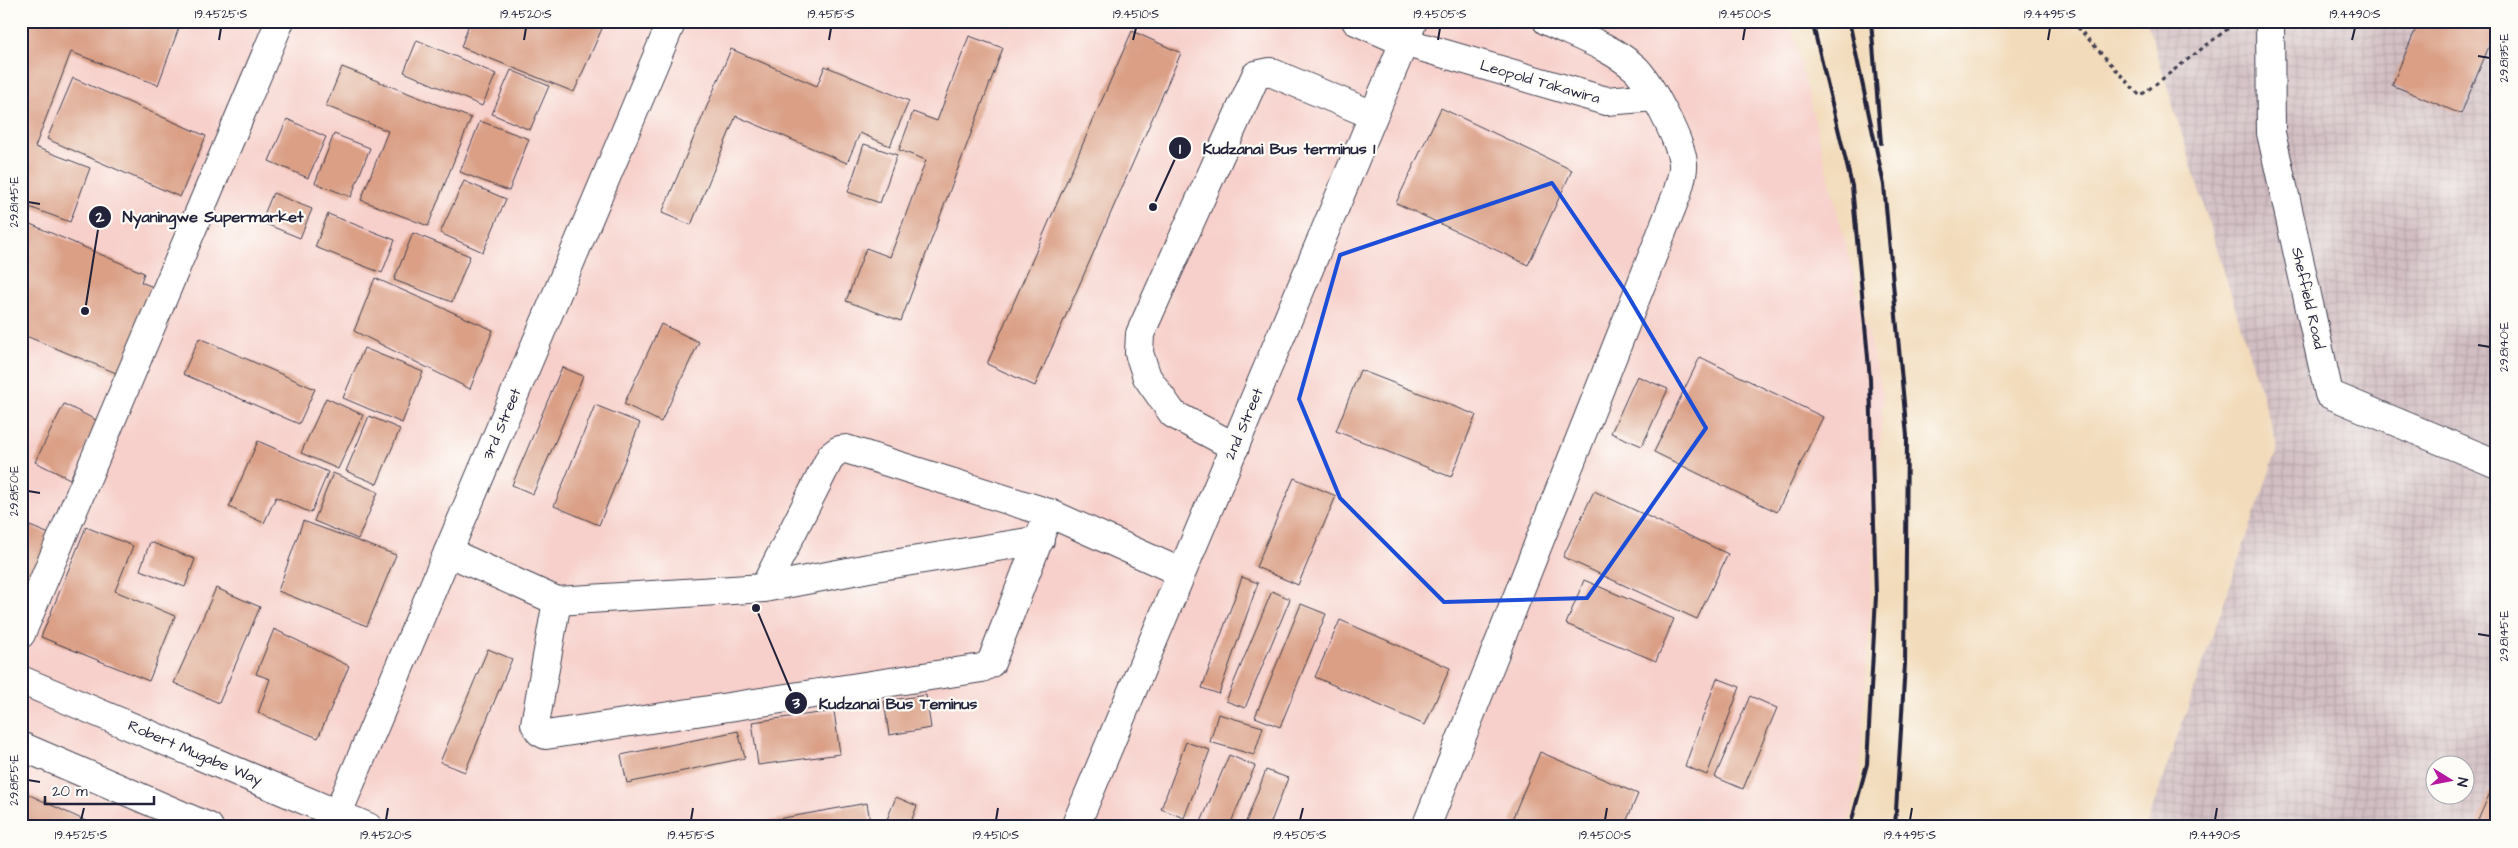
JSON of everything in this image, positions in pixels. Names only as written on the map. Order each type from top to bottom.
[{"type":"street","points":[[21,634],[280,21]]},
{"type":"street","name":"3rd Street","points":[[334,820],[672,21]]},
{"type":"street","name":"Leopold Takawira","points":[[1356,21],[1408,32],[1606,101],[1655,97]]},
{"type":"street","points":[[1426,827],[1677,194],[1684,165],[1681,147],[1655,97],[1636,69],[1614,53],[1547,21]]},
{"type":"street","name":"Sheffield Road","points":[[2270,21],[2271,133],[2330,394],[2497,464]]},
{"type":"street","name":"2nd Street","points":[[1074,827],[1408,32]]},
{"type":"street","points":[[1235,447],[1174,414],[1147,377],[1139,353],[1140,334],[1256,75],[1270,72],[1373,115]]},
{"type":"street","points":[[764,588],[831,456],[838,450],[846,449],[1049,513],[1180,572]]},
{"type":"street","points":[[557,601],[536,724],[540,732],[552,736],[982,668],[991,663],[1049,513]]},
{"type":"street","points":[[448,552],[557,601],[764,588],[869,568],[1040,540]]},
{"type":"street","name":"Robert Mugabe Way","points":[[21,680],[334,820],[368,827]]},
{"type":"street","points":[[21,746],[209,827]]},
{"type":"path","points":[[2072,21],[2140,96],[2238,21]]},
{"type":"highlighted area","points":[[1552,183],[1624,289],[1706,428],[1587,598],[1444,602],[1340,498],[1299,399],[1340,255]]},
{"type":"shaded area","points":[[21,21],[1790,21],[1883,395],[1859,787],[1847,827],[21,827]]},
{"type":"shaded area","points":[[2147,21],[2497,21],[2497,827],[2146,827],[2278,447]]},
{"type":"building","points":[[21,21],[181,22],[158,85],[71,52],[35,147],[90,168],[70,222],[21,204]]},
{"type":"building","points":[[470,21],[598,21],[604,24],[574,92],[461,47]]},
{"type":"building","points":[[2419,21],[2497,21],[2497,27],[2461,114],[2392,85]]},
{"type":"building","points":[[1132,31],[1181,53],[1035,386],[987,364]]},
{"type":"building","points":[[969,36],[1003,48],[901,321],[846,301],[866,248],[890,257],[926,160],[899,150],[913,112],[937,121]]},
{"type":"building","points":[[417,40],[496,74],[482,106],[404,72]]},
{"type":"building","points":[[731,49],[817,86],[825,66],[909,101],[890,146],[860,133],[847,163],[736,116],[691,225],[662,213]]},
{"type":"building","points":[[342,67],[471,118],[428,226],[361,200],[388,131],[326,106]]},
{"type":"building","points":[[511,70],[549,86],[530,130],[492,114]]},
{"type":"building","points":[[73,78],[206,136],[180,197],[47,139]]},
{"type":"building","points":[[1441,108],[1572,170],[1528,265],[1396,203]]},
{"type":"building","points":[[287,119],[326,137],[308,178],[269,161]]},
{"type":"building","points":[[480,121],[529,139],[509,191],[460,172]]},
{"type":"building","points":[[334,134],[370,148],[351,197],[315,183]]},
{"type":"building","points":[[864,144],[897,155],[880,203],[848,192]]},
{"type":"building","points":[[464,181],[506,199],[483,252],[440,233]]},
{"type":"building","points":[[273,193],[312,209],[300,238],[261,222]]},
{"type":"building","points":[[328,214],[395,240],[382,273],[315,247]]},
{"type":"building","points":[[21,220],[144,273],[141,282],[158,289],[121,375],[21,334]]},
{"type":"building","points":[[413,233],[470,256],[452,302],[394,280]]},
{"type":"building","points":[[375,278],[493,330],[470,389],[354,331]]},
{"type":"building","points":[[661,324],[699,342],[661,422],[624,404]]},
{"type":"building","points":[[199,338],[315,389],[299,424],[183,374]]},
{"type":"building","points":[[364,348],[423,372],[402,423],[343,398]]},
{"type":"building","points":[[1700,357],[1823,417],[1777,512],[1654,452]]},
{"type":"building","points":[[562,367],[583,376],[533,494],[512,485]]},
{"type":"building","points":[[1360,370],[1476,415],[1451,477],[1336,431]]},
{"type":"building","points":[[1637,376],[1668,389],[1642,446],[1611,433]]},
{"type":"building","points":[[326,398],[363,415],[338,469],[301,453]]},
{"type":"building","points":[[64,404],[98,421],[70,479],[35,462]]},
{"type":"building","points":[[595,405],[640,423],[599,525],[554,506]]},
{"type":"building","points":[[369,416],[400,429],[377,484],[346,471]]},
{"type":"building","points":[[258,441],[328,472],[311,513],[276,497],[264,523],[229,507]]},
{"type":"building","points":[[333,473],[378,492],[358,539],[314,521]]},
{"type":"building","points":[[1294,478],[1336,496],[1298,585],[1256,567]]},
{"type":"building","points":[[1594,491],[1728,554],[1697,619],[1563,557]]},
{"type":"building","points":[[303,521],[396,555],[367,626],[278,591]]},
{"type":"building","points":[[30,526],[54,536],[21,615],[21,548]]},
{"type":"building","points":[[86,527],[133,546],[115,591],[175,616],[149,681],[41,637]]},
{"type":"building","points":[[150,542],[195,559],[185,587],[140,570]]},
{"type":"building","points":[[1242,577],[1258,583],[1219,694],[1202,688]]},
{"type":"building","points":[[1584,580],[1674,619],[1656,661],[1566,624]]},
{"type":"building","points":[[216,588],[260,607],[219,703],[174,683]]},
{"type":"building","points":[[1272,591],[1290,599],[1245,708],[1226,701]]},
{"type":"building","points":[[1301,604],[1326,614],[1280,727],[1255,717]]},
{"type":"building","points":[[1340,620],[1450,668],[1425,725],[1315,677]]},
{"type":"building","points":[[274,629],[349,666],[318,738],[258,713],[270,679],[256,674]]},
{"type":"building","points":[[488,649],[512,659],[465,772],[440,762]]},
{"type":"building","points":[[1717,678],[1740,687],[1707,775],[1685,766]]},
{"type":"building","points":[[926,695],[931,728],[889,735],[884,701]]},
{"type":"building","points":[[1750,696],[1777,708],[1743,789],[1715,777]]},
{"type":"building","points":[[834,711],[840,754],[758,765],[752,722]]},
{"type":"building","points":[[1218,714],[1263,727],[1254,755],[1210,742]]},
{"type":"building","points":[[738,731],[745,758],[627,783],[621,755]]},
{"type":"building","points":[[1186,742],[1210,750],[1184,818],[1161,809]]},
{"type":"building","points":[[1540,752],[1638,794],[1624,827],[1522,827],[1511,822]]},
{"type":"building","points":[[1229,755],[1255,766],[1229,827],[1199,827]]},
{"type":"building","points":[[1266,770],[1288,778],[1269,827],[1244,827]]},
{"type":"building","points":[[2497,777],[2497,827],[2475,827]]},
{"type":"building","points":[[21,791],[99,827],[21,827]]},
{"type":"building","points":[[896,797],[917,806],[909,827],[884,827]]},
{"type":"building","points":[[867,803],[871,827],[739,827],[739,826]]},
{"type":"railway","points":[[1812,21],[1852,186],[1870,379],[1876,596],[1867,764],[1850,827]]},
{"type":"railway","points":[[1849,21],[1884,185],[1907,436],[1905,664],[1895,827]]},
{"type":"railway","points":[[1871,21],[1881,143]]},
{"type":"place","name":"Kudzanai Bus terminus 1","points":[[1153,207]]},
{"type":"place","name":"Nyaningwe Supermarket","points":[[85,311]]},
{"type":"place","name":"Kudzanai Bus Teminus","points":[[756,608]]}]
